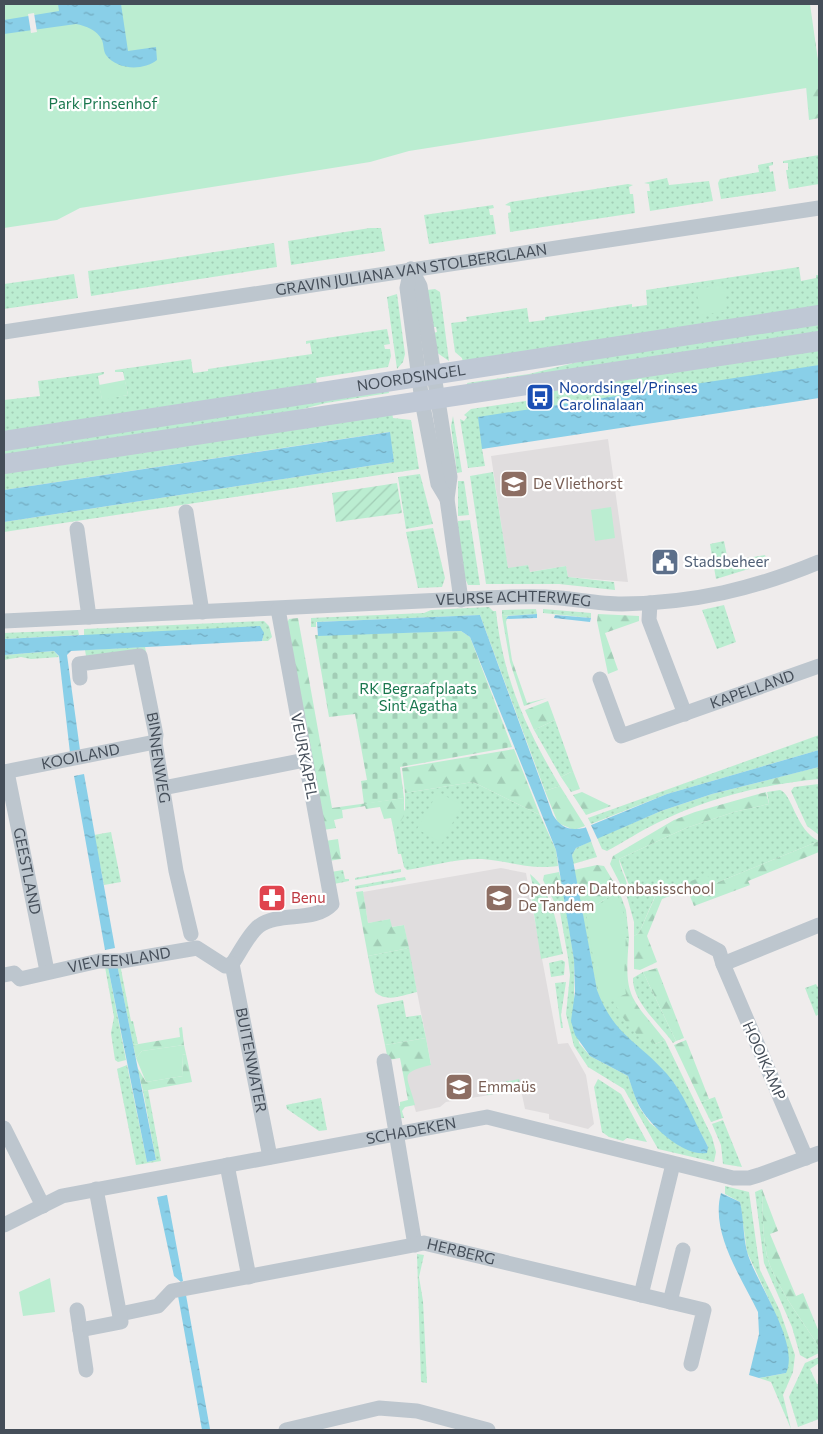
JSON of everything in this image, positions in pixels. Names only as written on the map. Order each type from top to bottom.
[{"type":"main road","name":"NOORDSINGEL","points":[[4,441],[819,315]]},
{"type":"main road","name":"NOORDSINGEL","points":[[4,464],[819,341]]},
{"type":"street","name":"GRAVIN JULIANA VAN STOLBERGLAAN","points":[[4,332],[819,208]]},
{"type":"street","points":[[411,270],[407,288],[430,400],[450,477],[447,499],[461,600]]},
{"type":"street","points":[[186,512],[202,612]]},
{"type":"street","points":[[77,529],[89,617]]},
{"type":"street","name":"VEURSE ACHTERWEG","points":[[4,621],[546,597],[620,604],[650,603],[700,599],[732,592],[819,562]]},
{"type":"street","points":[[650,603],[649,620],[685,714]]},
{"type":"street","name":"VEURKAPEL","points":[[232,964],[258,926],[269,921],[325,911],[332,904],[278,609]]},
{"type":"street","name":"BINNENWEG","points":[[80,678],[79,664],[140,656],[156,735],[155,742],[175,863],[191,934]]},
{"type":"street","name":"KAPELLAND","points":[[600,678],[621,736],[819,666]]},
{"type":"street","name":"KOOILAND","points":[[5,772],[155,742]]},
{"type":"street","points":[[163,788],[306,760]]},
{"type":"street","name":"GEESTLAND","points":[[5,772],[47,971]]},
{"type":"street","points":[[723,964],[819,925]]},
{"type":"street","name":"HOOIKAMP","points":[[693,937],[718,951],[816,1155]]},
{"type":"street","name":"VIEVEENLAND","points":[[4,975],[14,973],[20,979],[38,976],[47,971],[99,961],[121,961],[197,948],[225,966],[232,964]]},
{"type":"street","name":"BUITENWATER","points":[[232,964],[270,1157]]},
{"type":"street","points":[[384,1061],[415,1245]]},
{"type":"street","name":"SCHADEKEN","points":[[4,1225],[62,1196],[487,1117],[732,1178],[749,1178],[816,1155]]},
{"type":"street","points":[[4,1128],[43,1206]]},
{"type":"street","points":[[641,1295],[673,1164]]},
{"type":"street","points":[[228,1165],[249,1277]]},
{"type":"street","points":[[96,1189],[120,1314]]},
{"type":"street","name":"HERBERG","points":[[80,1330],[122,1322],[120,1314],[158,1306],[172,1290],[424,1243],[704,1310],[691,1364]]},
{"type":"street","points":[[670,1302],[683,1250]]},
{"type":"street","points":[[77,1310],[86,1370]]},
{"type":"street","points":[[286,1430],[379,1408],[418,1411],[448,1425],[488,1430]]},
{"type":"shaded area","points":[[608,439],[628,582],[568,577],[566,566],[529,572],[528,565],[508,569],[491,456]]},
{"type":"shaded area","points":[[501,868],[526,873],[558,1044],[568,1043],[586,1075],[594,1124],[588,1129],[549,1119],[549,1114],[525,1109],[521,1090],[446,1102],[440,1107],[416,1112],[406,1078],[411,1069],[431,1064],[404,925],[391,927],[390,919],[368,923],[363,892]]},
{"type":"green space","name":"Park Prinsenhof","points":[[4,4],[809,4],[819,69],[819,86],[409,151],[370,162],[80,208],[57,220],[4,228]]},
{"type":"green space","points":[[790,4],[810,4],[819,68],[819,118],[809,120],[806,86]]},
{"type":"green space","points":[[819,155],[819,184],[789,189],[786,170],[788,170],[788,163],[783,163],[783,161]]},
{"type":"green space","points":[[773,162],[773,165],[769,166],[770,172],[773,171],[776,191],[721,199],[718,183],[720,179],[759,172],[758,165]]},
{"type":"green space","points":[[667,178],[669,185],[709,181],[713,201],[650,211],[647,191],[650,191],[649,184],[644,183]]},
{"type":"green space","points":[[628,184],[633,185],[629,187],[630,194],[633,194],[635,213],[510,232],[508,213],[511,212],[510,206],[505,205],[510,202]]},
{"type":"green space","points":[[493,205],[494,208],[489,209],[490,215],[493,215],[496,234],[429,244],[424,215]]},
{"type":"green space","points":[[370,228],[381,228],[385,251],[291,265],[288,241]]},
{"type":"green space","points":[[274,243],[277,267],[91,296],[88,271]]},
{"type":"green space","points":[[799,267],[801,281],[816,278],[816,275],[819,275],[819,309],[463,363],[462,358],[455,352],[451,323],[467,321],[466,317],[527,308],[529,322],[545,320],[545,317],[632,304],[632,307],[647,305],[646,290]]},
{"type":"green space","points":[[74,274],[78,298],[4,309],[4,284]]},
{"type":"green space","points":[[723,285],[727,311],[701,315],[696,289]]},
{"type":"green space","points":[[435,289],[440,292],[449,361],[436,352],[433,333],[437,332],[436,327],[432,327],[427,290]]},
{"type":"green space","points":[[397,294],[405,354],[403,362],[397,369],[387,297]]},
{"type":"green space","points":[[819,324],[819,334],[468,387],[467,383],[529,374],[586,360]]},
{"type":"green space","points":[[387,329],[390,344],[384,345],[385,349],[390,349],[391,356],[388,367],[316,378],[317,386],[4,434],[4,400],[40,396],[38,381],[104,372],[104,374],[98,376],[102,399],[128,395],[123,372],[115,372],[115,370],[191,359],[193,373],[208,371],[208,369],[312,354],[310,343],[306,344],[306,341]]},
{"type":"green space","points":[[819,348],[819,365],[482,449],[485,466],[468,468],[460,419],[464,421],[467,417],[464,415],[471,409],[553,397],[553,388]]},
{"type":"green space","points":[[125,380],[128,395],[102,400],[99,385]]},
{"type":"green space","points":[[388,389],[389,393],[326,403],[279,415],[4,458],[4,448]]},
{"type":"green space","points":[[392,413],[393,418],[411,420],[419,469],[4,532],[4,522],[394,462],[389,432],[4,490],[4,471]]},
{"type":"green space","points":[[453,416],[462,472],[457,473],[451,426]]},
{"type":"green space","points":[[493,472],[508,568],[528,565],[530,572],[566,566],[568,577],[614,582],[615,590],[559,584],[486,584],[470,476]]},
{"type":"green space","points":[[420,474],[433,524],[406,529],[398,477]]},
{"type":"green space","points":[[458,481],[464,481],[469,515],[458,516]]},
{"type":"green space","points":[[397,483],[402,513],[336,522],[332,493]]},
{"type":"green space","points":[[611,507],[615,538],[595,541],[591,510]]},
{"type":"green space","points":[[470,520],[480,585],[468,585],[461,562],[458,521]]},
{"type":"green space","points":[[433,528],[445,578],[442,587],[418,588],[406,532]]},
{"type":"green space","points":[[724,541],[728,561],[765,555],[768,563],[716,579],[710,544]]},
{"type":"green space","points":[[724,605],[736,642],[717,649],[702,610]]},
{"type":"green space","points":[[489,607],[496,611],[504,659],[518,702],[537,744],[560,786],[545,791],[480,615],[316,622],[316,627],[311,627],[311,618],[424,613],[431,610]]},
{"type":"green space","points":[[536,609],[537,614],[502,616],[502,610]]},
{"type":"green space","points":[[543,609],[591,613],[591,618],[543,613]]},
{"type":"green space","points":[[598,614],[639,616],[639,621],[605,633],[618,670],[608,674],[597,621]]},
{"type":"green space","points":[[502,616],[508,616],[506,622],[512,660],[527,703],[547,698],[524,706],[510,662]]},
{"type":"green space","points":[[298,618],[332,808],[404,798],[404,816],[394,832],[391,818],[384,819],[380,807],[366,809],[365,806],[342,810],[343,818],[334,820],[336,828],[323,830],[287,623],[289,619]]},
{"type":"green space","points":[[264,621],[269,626],[272,637],[268,641],[262,641],[263,638],[84,635],[84,629]]},
{"type":"green space","points":[[78,630],[79,635],[4,639],[4,633]]},
{"type":"green space","name":"RK Begraafplaats Sint Agatha","points":[[461,631],[470,637],[512,747],[400,767],[404,798],[364,804],[361,781],[367,780],[355,714],[329,717],[315,635]]},
{"type":"green space","points":[[145,647],[146,652],[86,656],[85,650]]},
{"type":"green space","points":[[54,651],[59,657],[31,659],[21,657],[4,660],[4,655]]},
{"type":"green space","points":[[548,701],[555,720],[534,730],[525,710]]},
{"type":"green space","points":[[555,720],[573,771],[561,777],[534,730]]},
{"type":"green space","points":[[819,735],[819,750],[667,794],[591,824],[588,818]]},
{"type":"green space","points":[[514,749],[540,815],[473,782],[405,793],[402,768]]},
{"type":"green space","points":[[819,767],[819,779],[778,784],[716,799],[676,814],[644,829],[607,851],[602,849],[597,838],[661,811],[712,794]]},
{"type":"green space","points":[[808,770],[811,779],[766,786],[765,781]]},
{"type":"green space","points":[[573,771],[580,789],[571,792],[561,777]]},
{"type":"green space","points":[[473,782],[540,815],[556,850],[558,866],[538,867],[473,859],[407,870],[404,867],[401,854],[398,854],[394,832],[405,809],[405,793]]},
{"type":"green space","points":[[819,784],[819,835],[807,826],[791,791],[794,787]]},
{"type":"green space","points":[[560,786],[585,826],[574,830],[558,823],[545,791]]},
{"type":"green space","points":[[780,790],[788,798],[805,829],[819,841],[716,883],[656,894],[639,933],[634,936],[634,922],[627,897],[629,885],[619,859],[686,828],[734,812],[769,804],[767,792]]},
{"type":"green space","points":[[438,792],[462,805],[442,843],[417,829]]},
{"type":"green space","points":[[582,792],[611,806],[586,815],[573,795]]},
{"type":"green space","points":[[766,792],[769,804],[734,812],[686,828],[619,859],[627,886],[627,897],[610,864],[613,856],[674,820],[695,812]]},
{"type":"green space","points":[[111,832],[121,882],[104,885],[94,835]]},
{"type":"green space","points":[[338,839],[341,859],[329,861],[325,841]]},
{"type":"green space","points":[[591,841],[597,857],[573,864],[572,855],[576,848]]},
{"type":"green space","points":[[819,841],[819,852],[748,881],[750,885],[694,906],[687,889],[662,899],[647,936],[657,962],[640,970],[634,969],[634,936],[639,933],[656,895],[706,875],[716,883]]},
{"type":"green space","points":[[597,865],[604,866],[619,891],[582,913],[574,870]]},
{"type":"green space","points":[[401,869],[401,872],[355,880],[355,878]]},
{"type":"green space","points":[[343,870],[345,879],[349,879],[349,881],[334,884],[331,872]]},
{"type":"green space","points":[[559,872],[563,888],[549,892],[543,880],[544,875]]},
{"type":"green space","points":[[530,874],[538,882],[549,901],[563,954],[541,959],[531,895],[535,894]]},
{"type":"green space","points":[[405,877],[406,880],[355,889],[355,886]]},
{"type":"green space","points":[[563,888],[574,960],[574,1004],[579,1043],[590,1056],[628,1076],[639,1107],[650,1123],[681,1147],[708,1147],[674,1083],[659,1066],[617,1028],[607,1016],[597,991],[582,913],[619,891],[626,910],[629,938],[615,941],[611,972],[655,1044],[665,1040],[712,1137],[716,1152],[714,1162],[658,1149],[624,1089],[588,1067],[574,1046],[566,1014],[570,975],[568,958],[560,912],[549,892]]},
{"type":"green space","points":[[363,891],[368,923],[390,919],[392,927],[404,925],[409,948],[368,956],[356,892]]},
{"type":"green space","points":[[617,894],[625,920],[624,968],[626,994],[604,1003],[598,990],[586,912]]},
{"type":"green space","points":[[629,938],[627,973],[629,985],[636,1004],[665,1040],[655,1044],[638,1036],[620,1014],[610,993],[615,940]]},
{"type":"green space","points":[[409,948],[417,992],[390,998],[375,992],[368,956]]},
{"type":"green space","points":[[562,960],[565,962],[564,975],[551,977],[549,963]]},
{"type":"green space","points":[[117,964],[120,964],[131,1021],[133,1021],[138,1044],[133,1045]]},
{"type":"green space","points":[[105,967],[108,967],[126,1060],[118,1062],[115,1060],[111,1033],[114,1017]]},
{"type":"green space","points":[[657,968],[684,1038],[676,1041],[643,972]]},
{"type":"green space","points":[[643,972],[676,1041],[673,1043],[637,996],[633,978]]},
{"type":"green space","points":[[566,982],[561,1015],[563,1028],[561,1028],[555,983]]},
{"type":"green space","points":[[816,984],[819,989],[819,1014],[816,1016],[805,988]]},
{"type":"green space","points":[[403,1000],[406,1017],[421,1015],[426,1038],[385,1045],[377,1005]]},
{"type":"green space","points":[[182,1027],[184,1045],[142,1051],[136,1058],[133,1045],[180,1037],[179,1028]]},
{"type":"green space","points":[[426,1038],[431,1065],[409,1074],[408,1082],[415,1105],[405,1107],[402,1111],[404,1118],[400,1118],[398,1106],[400,1106],[400,1102],[408,1100],[400,1058],[388,1060],[385,1045]]},
{"type":"green space","points":[[686,1040],[709,1099],[701,1102],[674,1045]]},
{"type":"green space","points":[[184,1045],[186,1054],[182,1055],[183,1076],[146,1082],[136,1058],[142,1051]]},
{"type":"green space","points":[[186,1054],[192,1082],[143,1091],[137,1067],[146,1082],[183,1076],[182,1055]]},
{"type":"green space","points":[[127,1065],[147,1162],[156,1160],[143,1091],[148,1090],[161,1161],[136,1165],[117,1069]]},
{"type":"green space","points":[[519,1079],[522,1090],[487,1095],[485,1081],[488,1080],[489,1085]]},
{"type":"green space","points":[[598,1079],[621,1094],[647,1142],[627,1138],[623,1141],[609,1137],[602,1132],[594,1087]]},
{"type":"green space","points":[[715,1097],[723,1118],[711,1122],[701,1102]]},
{"type":"green space","points":[[321,1098],[327,1130],[319,1131],[287,1109],[286,1105]]},
{"type":"green space","points":[[723,1120],[742,1167],[723,1164],[721,1145],[712,1124]]},
{"type":"green space","points":[[725,1186],[749,1192],[760,1270],[780,1311],[795,1355],[793,1372],[783,1395],[791,1429],[771,1382],[759,1378],[786,1373],[772,1306],[747,1252],[740,1202],[725,1194]]},
{"type":"green space","points":[[762,1189],[764,1239],[767,1256],[776,1279],[819,1347],[819,1353],[807,1359],[800,1355],[792,1327],[764,1263],[755,1192]]},
{"type":"green space","points":[[762,1189],[778,1231],[770,1234],[796,1296],[803,1293],[819,1332],[819,1347],[776,1279],[767,1256],[764,1239]]},
{"type":"green space","points":[[417,1254],[424,1255],[419,1277],[423,1301],[427,1383],[421,1382]]},
{"type":"green space","points":[[50,1278],[55,1312],[23,1316],[19,1292]]},
{"type":"green space","points":[[819,1357],[819,1363],[810,1369],[817,1384],[819,1384],[819,1419],[798,1427],[789,1397],[805,1363]]},
{"type":"water","points":[[58,4],[121,4],[128,51],[156,47],[157,60],[151,64],[138,67],[117,64],[106,55],[102,40],[94,31],[76,24],[4,34],[4,20],[59,11]]},
{"type":"water","points":[[819,365],[819,398],[482,449],[478,417]]},
{"type":"water","points":[[390,432],[394,462],[4,522],[4,490]]},
{"type":"water","points":[[537,614],[537,618],[506,619],[508,616]]},
{"type":"water","points":[[480,615],[553,815],[559,823],[570,829],[584,828],[667,794],[819,750],[819,767],[712,794],[661,811],[576,848],[572,855],[597,990],[611,1018],[619,1028],[673,1081],[708,1147],[707,1153],[698,1153],[679,1146],[661,1132],[641,1109],[628,1076],[590,1056],[575,1035],[571,1021],[575,992],[574,960],[556,850],[470,637],[461,631],[318,636],[317,622]]},
{"type":"water","points":[[555,615],[591,618],[590,622],[554,618]]},
{"type":"water","points":[[260,626],[264,633],[262,641],[71,651],[67,655],[80,750],[70,753],[59,656],[54,651],[4,655],[4,639]]},
{"type":"water","points":[[84,774],[115,948],[105,950],[74,776]]},
{"type":"water","points":[[117,964],[156,1160],[147,1162],[108,967]]},
{"type":"water","points":[[721,1193],[740,1202],[748,1255],[783,1331],[789,1361],[786,1373],[759,1378],[749,1375],[759,1334],[758,1312],[723,1239],[719,1208]]},
{"type":"water","points":[[167,1195],[183,1281],[181,1282],[174,1276],[157,1197]]},
{"type":"water","points":[[186,1295],[210,1429],[202,1430],[178,1296]]},
{"type":"pier","points":[[34,13],[37,32],[31,33],[28,14]]},
{"type":"pier","points":[[590,823],[598,840],[592,843],[585,825]]},
{"type":"place","name":"Noordsingel/Prinses Carolinalaan","points":[[540,397]]},
{"type":"place","name":"De Vliethorst","points":[[514,484]]},
{"type":"place","name":"Stadsbeheer","points":[[665,562]]},
{"type":"place","name":"Benu","points":[[272,898]]},
{"type":"place","name":"Openbare Daltonbasisschool De Tandem","points":[[499,898]]},
{"type":"place","name":"Emmaüs","points":[[459,1087]]}]
